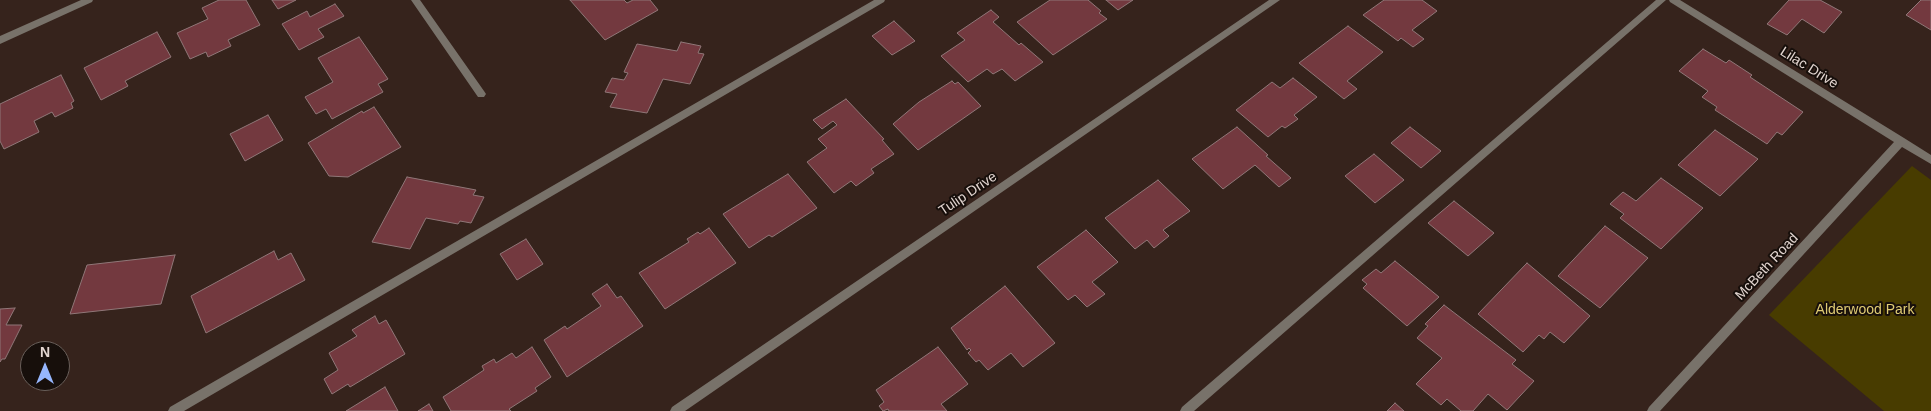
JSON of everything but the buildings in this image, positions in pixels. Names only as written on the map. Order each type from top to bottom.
[{"type":"street","points":[[0,40],[89,0]]},
{"type":"street","points":[[414,0],[481,94]]},
{"type":"street","points":[[174,411],[881,0]]},
{"type":"street","name":"Tulip Drive","points":[[676,411],[1276,0]]},
{"type":"street","points":[[1186,411],[1662,0]]},
{"type":"street","name":"Lilac Drive","points":[[1673,0],[1931,160]]},
{"type":"street","name":"McBeth Road","points":[[1653,411],[1901,141]]},
{"type":"green space","name":"Alderwood Park","points":[[1912,166],[1931,180],[1931,411],[1884,411],[1769,315]]}]
